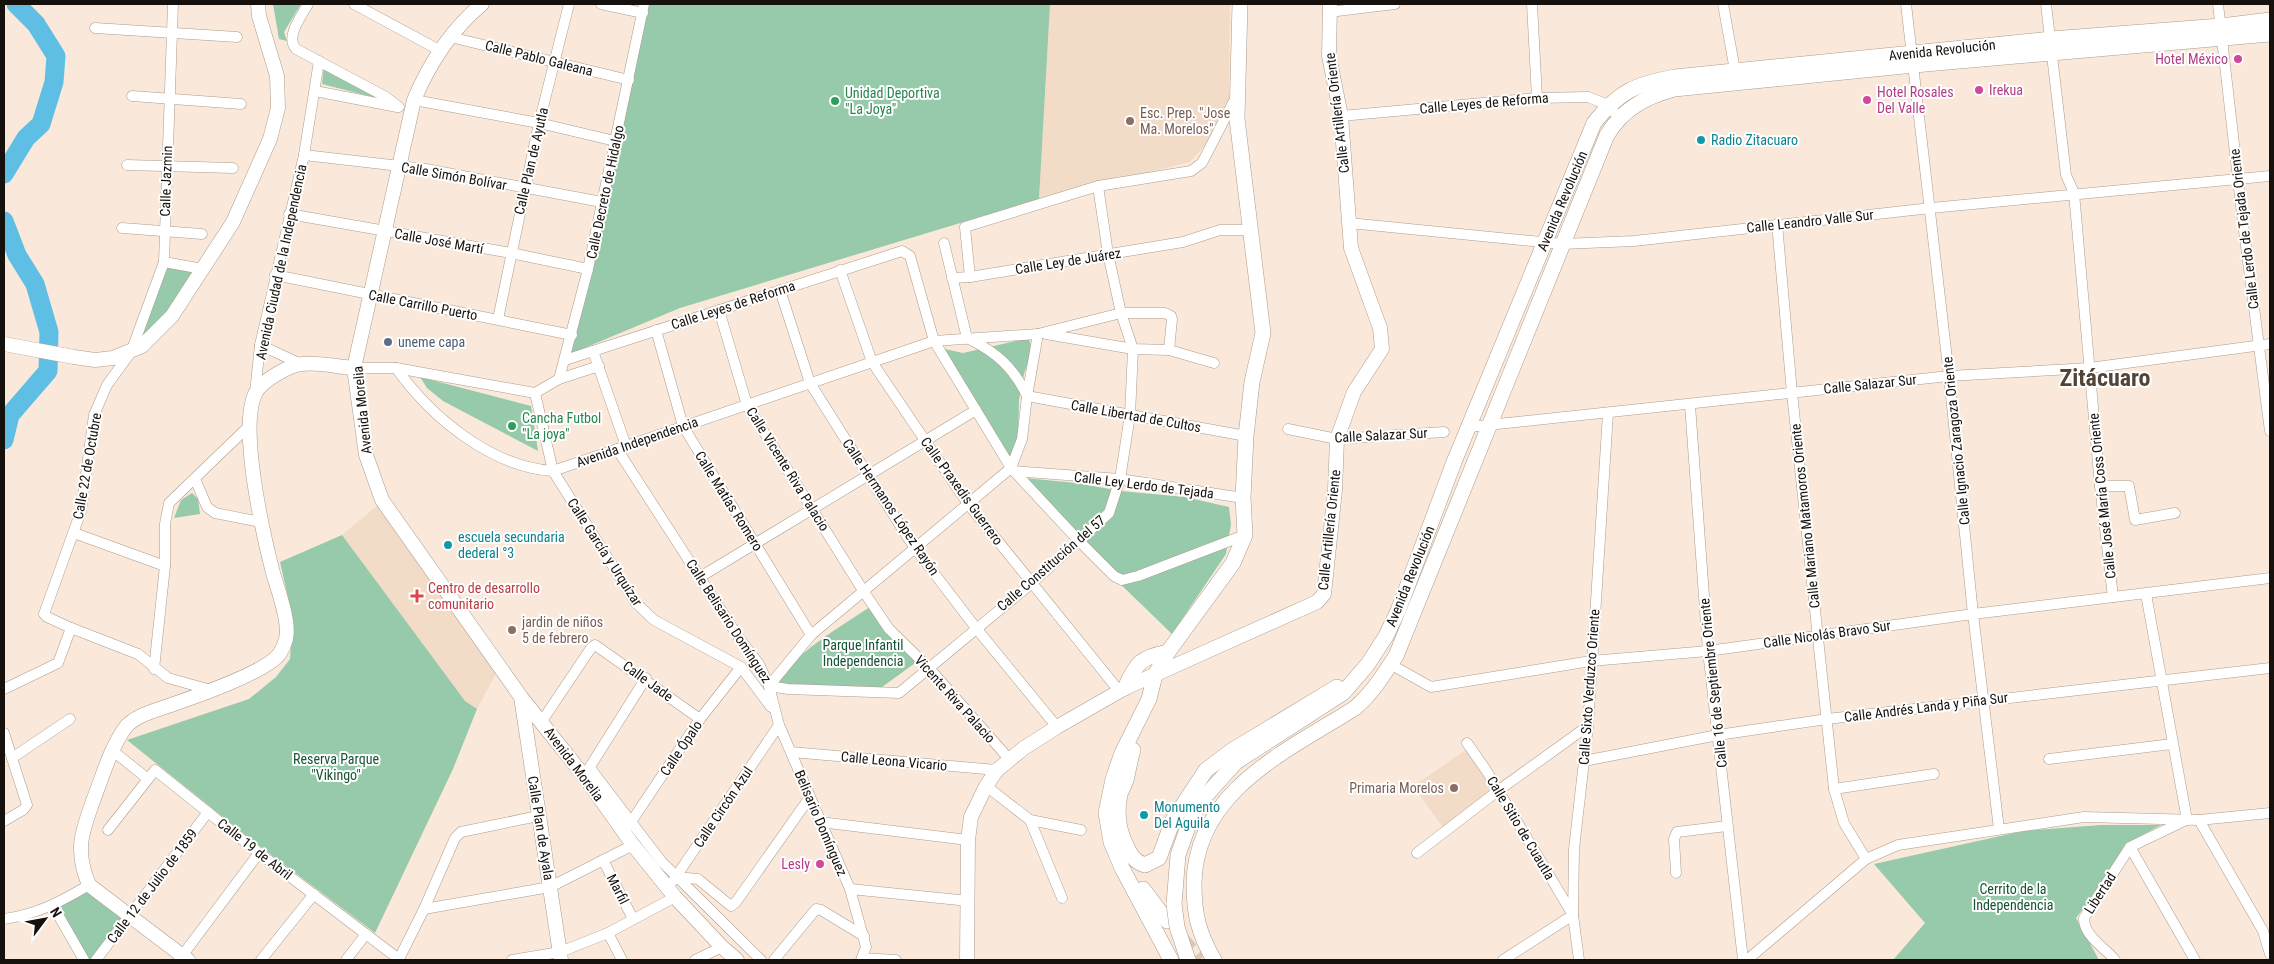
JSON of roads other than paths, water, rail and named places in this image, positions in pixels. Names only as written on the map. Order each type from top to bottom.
[{"type":"main road","points":[[1240,4],[1238,123],[1263,333],[1252,382],[1246,436],[1243,498],[1245,535],[1233,563],[1168,652],[1155,675],[1127,769],[1128,775],[1118,808],[1120,831],[1138,863],[1145,865],[1160,858],[1173,820],[1206,770],[1231,751],[1330,690],[1350,683]]},
{"type":"main road","name":"Avenida Revolución","points":[[2222,33],[2270,20]]},
{"type":"main road","name":"Avenida Revolución","points":[[1214,960],[1197,924],[1194,875],[1201,842],[1213,818],[1230,794],[1249,776],[1271,760],[1355,708],[1370,695],[1396,656],[1607,135],[1619,118],[1636,103],[1658,93],[1674,89],[1737,78],[2051,46],[2222,33],[2270,34]]},
{"type":"main road","name":"Avenida Revolución","points":[[1188,960],[1177,927],[1174,904],[1178,855],[1189,824],[1201,801],[1236,762],[1336,699],[1379,648],[1398,611],[1454,462],[1594,123],[1608,105],[1630,88],[1651,81],[1737,78]]},
{"type":"main road","points":[[1122,690],[1133,670],[1149,656],[1168,652]]},
{"type":"main road","points":[[1149,699],[1122,753],[1113,779],[1106,813],[1111,842],[1122,868],[1172,960]]},
{"type":"main road","points":[[1127,769],[1122,772],[1117,784],[1112,812],[1114,833],[1121,855],[1142,888],[1167,921]]},
{"type":"street","name":"Calle Jazmin","points":[[131,352],[164,262],[173,4]]},
{"type":"street","points":[[4,344],[94,360],[114,358],[142,346],[172,316],[233,222],[270,139],[278,108],[278,76],[259,16],[258,4]]},
{"type":"street","points":[[308,4],[291,38],[296,50],[386,97],[408,106]]},
{"type":"street","points":[[354,4],[439,50]]},
{"type":"street","name":"Calle Plan de Ayutla","points":[[498,318],[539,123],[569,4]]},
{"type":"street","points":[[601,4],[644,8]]},
{"type":"street","points":[[1330,8],[1395,4]]},
{"type":"street","points":[[1532,4],[1538,98]]},
{"type":"street","points":[[1723,4],[1737,78]]},
{"type":"street","name":"Calle Ignacio Zaragoza Oriente","points":[[1906,4],[1950,376],[1973,614],[1985,700],[1999,828]]},
{"type":"street","name":"Calle José María Coss Oriente","points":[[2046,4],[2066,175],[2074,193],[2100,486],[2113,597]]},
{"type":"street","name":"Calle Lerdo de Tejada Oriente","points":[[2218,4],[2258,345],[2270,431]]},
{"type":"street","name":"Avenida Morelia","points":[[479,5],[439,50],[408,106],[399,166],[383,232],[372,295],[354,368],[366,455],[382,500],[521,697],[587,772],[628,826],[633,845],[673,887],[722,947],[737,960]]},
{"type":"street","name":"Calle Decreto de Hidalgo","points":[[559,379],[588,269],[644,8]]},
{"type":"street","name":"Calle Artillería Oriente","points":[[967,960],[968,840],[972,818],[986,786],[997,770],[1057,727],[1122,690],[1321,599],[1324,594],[1335,490],[1337,439],[1354,392],[1382,349],[1380,328],[1354,256],[1349,223],[1341,116],[1329,56],[1330,8]]},
{"type":"street","points":[[95,28],[237,37]]},
{"type":"street","name":"Calle Pablo Galeana","points":[[450,36],[629,80]]},
{"type":"street","name":"Avenida Ciudad de la Independencia","points":[[89,885],[83,870],[80,842],[113,751],[125,727],[144,714],[211,690],[268,664],[280,654],[286,638],[284,616],[260,522],[249,426],[255,393],[260,345],[304,155],[319,61]]},
{"type":"street","points":[[315,91],[408,106],[539,123],[615,142]]},
{"type":"street","points":[[970,277],[965,228],[1098,186],[1183,173],[1197,168],[1205,157],[1238,94]]},
{"type":"street","points":[[132,96],[241,104]]},
{"type":"street","name":"Calle Leyes de Reforma","points":[[1341,116],[1538,98],[1588,97],[1608,105]]},
{"type":"street","points":[[1608,105],[1619,118]]},
{"type":"street","name":"Calle Simón Bolívar","points":[[304,155],[399,166],[602,202]]},
{"type":"street","points":[[127,165],[233,168]]},
{"type":"street","name":"Calle Leandro Valle Sur","points":[[1349,223],[1562,244],[1634,241],[2074,193],[2270,176]]},
{"type":"street","name":"Calle Constitución del 57","points":[[899,693],[1032,583],[1109,513],[1120,479],[1130,415],[1133,349],[1121,313],[1108,254],[1098,186]]},
{"type":"street","name":"Calle José Martí","points":[[289,214],[511,253],[588,269]]},
{"type":"street","name":"Calle Mariano Matamoros Oriente","points":[[1777,224],[1792,392],[1834,789],[1844,823],[1866,859]]},
{"type":"street","points":[[122,228],[202,234]]},
{"type":"street","name":"Calle Ley de Juárez","points":[[952,278],[970,277],[1183,242],[1220,230],[1251,230]]},
{"type":"street","points":[[944,243],[967,338],[990,349],[1018,377],[1027,396]]},
{"type":"street","name":"Calle Leyes de Reforma","points":[[565,360],[902,251],[910,256],[934,341]]},
{"type":"street","points":[[164,262],[203,269]]},
{"type":"street","name":"Calle Praxedis Guerrero","points":[[840,270],[872,362],[925,441],[968,504],[1122,690]]},
{"type":"street","name":"Calle Carrillo Puerto","points":[[275,275],[498,318],[572,335]]},
{"type":"street","name":"Calle Hermanos López Rayón","points":[[780,290],[810,383],[868,475],[914,547],[976,628],[1057,727]]},
{"type":"street","name":"Calle Vicente Riva Palacio","points":[[719,310],[747,405],[814,509],[864,592]]},
{"type":"street","points":[[1040,334],[1121,313],[1165,314],[1171,316],[1172,320],[1170,350]]},
{"type":"street","name":"Calle Matías Romero","points":[[656,330],[683,426],[811,635]]},
{"type":"street","points":[[1040,334],[1133,349],[1170,350],[1214,364]]},
{"type":"street","points":[[769,686],[811,635],[864,592],[914,547],[1013,470],[1022,439],[1027,396],[1040,334]]},
{"type":"street","name":"Avenida Independencia","points":[[396,368],[412,390],[439,417],[471,440],[509,461],[533,470],[553,471],[934,341],[1040,334]]},
{"type":"street","points":[[934,341],[1013,470],[1114,576],[1122,580],[1138,576],[1245,535]]},
{"type":"street","name":"Calle Salazar Sur","points":[[1469,427],[1950,376],[2089,368],[2270,344]]},
{"type":"street","points":[[260,345],[301,364],[354,368],[396,368],[535,393],[559,379],[599,366]]},
{"type":"street","name":"Calle Belisario Domínguez","points":[[593,351],[622,447],[700,577],[739,638],[759,664],[769,686],[788,689],[899,693]]},
{"type":"street","name":"Calle 22 de Octubre","points":[[71,628],[44,614],[81,510],[94,415],[107,385],[131,352]]},
{"type":"street","points":[[255,393],[286,369],[301,364]]},
{"type":"street","name":"Calle García y Urquízar","points":[[535,393],[553,471],[636,603],[654,620],[741,667],[773,710]]},
{"type":"street","name":"Calle Libertad de Cultos","points":[[1027,396],[1246,436]]},
{"type":"street","name":"Calle 16 de Septiembre Oriente","points":[[1690,405],[1708,651],[1742,960]]},
{"type":"street","points":[[700,577],[976,410]]},
{"type":"street","name":"Calle Sixto Verduzco Oriente","points":[[1579,960],[1573,915],[1574,849],[1588,726],[1608,412]]},
{"type":"street","points":[[154,669],[165,566],[165,524],[169,503],[249,426]]},
{"type":"street","name":"Calle Salazar Sur","points":[[1288,429],[1337,439],[1444,432]]},
{"type":"street","name":"Calle Ley Lerdo de Tejada","points":[[1013,470],[1120,479],[1243,498]]},
{"type":"street","points":[[195,479],[207,507],[215,513],[260,522]]},
{"type":"street","points":[[2100,486],[2129,486],[2135,520],[2175,512]]},
{"type":"street","points":[[74,533],[165,566]]},
{"type":"street","name":"Calle Nicolás Bravo Sur","points":[[1390,664],[1431,687],[1592,661],[1708,651],[1973,614],[2270,578]]},
{"type":"street","name":"Vicente Riva Palacio","points":[[864,592],[889,629],[929,668],[1010,760]]},
{"type":"street","points":[[2146,594],[2187,820]]},
{"type":"street","points":[[4,689],[58,663],[71,628],[138,654],[154,669],[168,678],[211,690]]},
{"type":"street","name":"Calle Jade","points":[[542,721],[591,648],[595,645],[646,678],[700,719]]},
{"type":"street","name":"Calle Ópalo","points":[[628,826],[700,719],[741,667]]},
{"type":"street","name":"Calle Andrés Landa y Piña Sur","points":[[1584,761],[1718,735],[1827,719],[2270,668]]},
{"type":"street","points":[[587,772],[646,678]]},
{"type":"street","name":"Belisario Domínguez","points":[[769,686],[773,710],[850,890],[866,947],[862,959]]},
{"type":"street","name":"Calle Plan de Ayala","points":[[521,697],[560,956]]},
{"type":"street","points":[[12,758],[70,719]]},
{"type":"street","name":"Calle Circón Azul","points":[[673,887],[779,725]]},
{"type":"street","points":[[1417,853],[1499,790],[1588,726]]},
{"type":"street","points":[[4,734],[27,805],[4,821]]},
{"type":"street","name":"Calle Sitio de Cuautla","points":[[1467,742],[1499,790],[1573,915]]},
{"type":"street","points":[[2050,759],[2172,744]]},
{"type":"street","points":[[108,830],[148,779],[113,751]]},
{"type":"street","name":"Calle Leona Vicario","points":[[791,752],[997,770]]},
{"type":"street","name":"Calle 19 de Abril","points":[[148,779],[155,770],[259,853],[399,959]]},
{"type":"street","points":[[1834,789],[1934,774]]},
{"type":"street","points":[[986,786],[1030,820],[1081,830]]},
{"type":"street","points":[[512,960],[560,956],[633,919],[673,887],[698,879],[731,906],[736,902],[810,797]]},
{"type":"street","name":"Calle 12 de Julio de 1859","points":[[96,960],[208,812]]},
{"type":"street","points":[[1747,960],[1866,859],[1898,845],[1999,828],[2084,817],[2199,820],[2270,813]]},
{"type":"street","points":[[399,959],[455,838],[461,832],[538,816]]},
{"type":"street","points":[[1030,820],[1062,898]]},
{"type":"street","points":[[2187,820],[2130,847],[2195,960]]},
{"type":"street","points":[[2199,820],[2263,932],[2270,954]]},
{"type":"street","points":[[820,822],[968,840]]},
{"type":"street","points":[[628,826],[651,848],[673,887],[761,960]]},
{"type":"street","points":[[1676,873],[1674,839],[1677,832],[1727,826]]},
{"type":"street","points":[[424,908],[550,887],[633,845]]},
{"type":"street","name":"Libertad","points":[[2115,960],[2087,931],[2084,918],[2130,847]]},
{"type":"street","points":[[4,919],[24,916],[53,906],[89,885],[183,959],[259,853]]},
{"type":"street","name":"Marfil","points":[[603,860],[633,919]]},
{"type":"street","points":[[850,890],[968,901]]},
{"type":"street","points":[[262,960],[314,894]]},
{"type":"street","points":[[53,906],[84,960]]},
{"type":"street","points":[[774,960],[816,909],[822,910],[864,936]]},
{"type":"street","points":[[1503,960],[1573,915]]},
{"type":"street","points":[[608,933],[622,960]]},
{"type":"street","points":[[346,960],[366,934]]},
{"type":"street","points":[[695,960],[722,947]]},
{"type":"street","points":[[862,959],[896,960]]},
{"type":"waterway","points":[[4,174],[26,138],[41,124],[54,82],[56,56],[36,24],[16,4]]},
{"type":"waterway","points":[[4,221],[17,255],[35,284],[49,332],[48,371],[10,415],[4,440]]},
{"type":"tunnel","points":[[1181,938],[1199,960]]},
{"type":"place","name":"Hotel México","points":[[2238,59]]},
{"type":"place","name":"Irekua","points":[[1979,90]]},
{"type":"place","name":"Hotel Rosales Del Valle","points":[[1867,100]]},
{"type":"place","name":"Unidad Deportiva \"La Joya\"","points":[[835,101]]},
{"type":"place","name":"Esc. Prep. \"Jose Ma. Morelos\"","points":[[1130,121]]},
{"type":"place","name":"Radio Zitacuaro","points":[[1701,140]]},
{"type":"place","name":"uneme capa","points":[[388,342]]},
{"type":"place","name":"Cancha Futbol \"La joya\"","points":[[512,426]]},
{"type":"place","name":"escuela secundaria dederal °3","points":[[448,545]]},
{"type":"place","name":"Centro de desarrollo comunitario","points":[[417,596]]},
{"type":"place","name":"jardin de niños 5 de febrero","points":[[512,630]]},
{"type":"place","name":"Primaria Morelos","points":[[1454,788]]},
{"type":"place","name":"Monumento Del Aguila","points":[[1144,815]]},
{"type":"place","name":"Lesly","points":[[820,864]]},
{"type":"district","name":"Zitácuaro","points":[[2105,378]]},
{"type":"park label","name":"Parque Infantil Independencia","points":[[863,654]]},
{"type":"park label","name":"Reserva Parque \"Vikingo\"","points":[[336,768]]},
{"type":"park label","name":"Cerrito de la Independencia","points":[[2013,898]]}]
